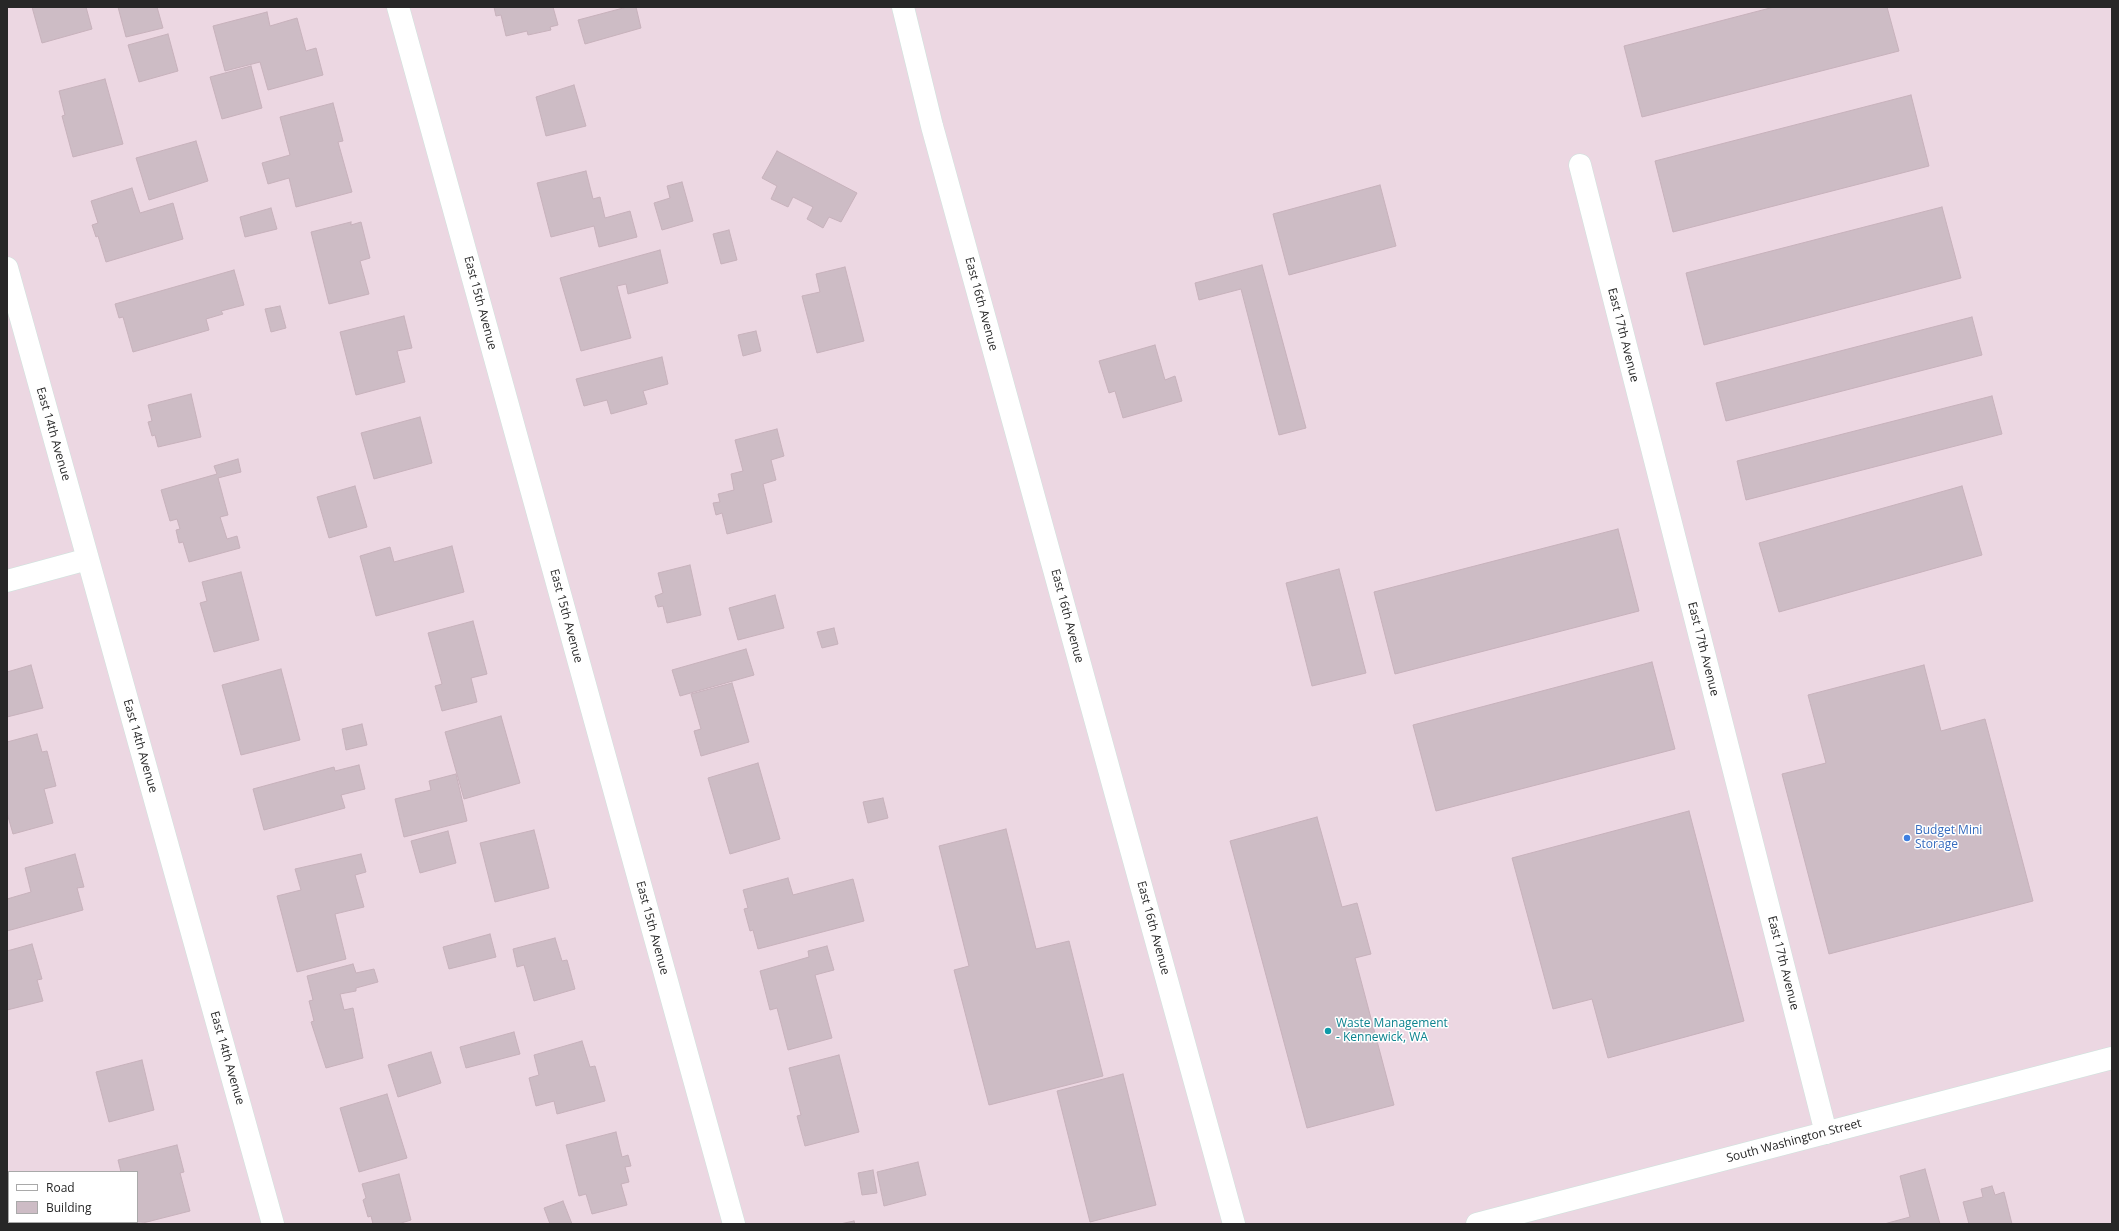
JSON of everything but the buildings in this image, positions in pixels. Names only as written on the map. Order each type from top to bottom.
[{"type":"street","name":"East 15th Avenue","points":[[398,7],[734,1224]]},
{"type":"street","name":"East 16th Avenue","points":[[903,7],[932,126],[1234,1224]]},
{"type":"street","name":"East 17th Avenue","points":[[1580,165],[1826,1133]]},
{"type":"street","name":"East 14th Avenue","points":[[7,268],[273,1224]]},
{"type":"street","points":[[7,581],[88,559]]},
{"type":"street","name":"South Washington Street","points":[[1477,1224],[2112,1058]]},
{"type":"place","name":"Budget Mini Storage","points":[[1907,838]]},
{"type":"place","name":"Waste Management - Kennewick, WA","points":[[1328,1031]]}]
